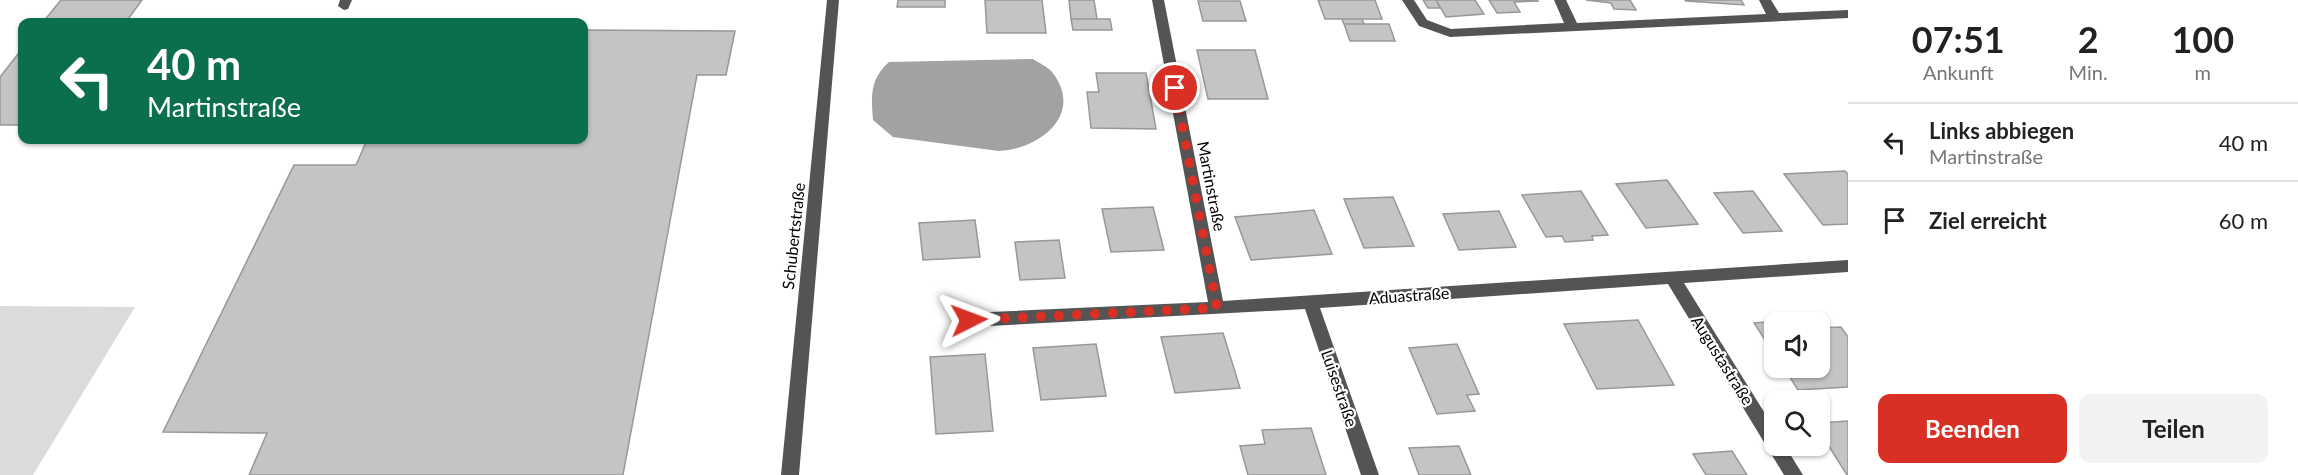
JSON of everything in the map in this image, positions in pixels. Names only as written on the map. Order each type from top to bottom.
[{"type":"street","name":"Schubertstraße","points":[[790,475],[834,0]]},
{"type":"street","name":"Martinstraße","points":[[1158,0],[1217,308]]},
{"type":"street","points":[[1408,0],[1423,23],[1450,33],[1848,14]]},
{"type":"street","points":[[1560,0],[1573,28]]},
{"type":"street","points":[[1765,0],[1775,18]]},
{"type":"street","name":"Aduastraße","points":[[969,320],[1217,308],[1848,266]]},
{"type":"street","name":"Augustastraße","points":[[1672,278],[1764,426]]},
{"type":"street","name":"Luisestraße","points":[[1310,301],[1371,475]]},
{"type":"street","name":"Augustastraße","points":[[1782,456],[1794,475]]},
{"type":"shaded area","points":[[1033,59],[1052,72],[1061,87],[1063,102],[1061,115],[1053,126],[1029,144],[999,151],[893,137],[873,120],[873,88],[878,75],[889,62]]},
{"type":"shaded area","points":[[0,306],[135,307],[33,475],[0,475]]},
{"type":"building","points":[[61,0],[142,0],[129,18],[46,18]]},
{"type":"building","points":[[898,0],[945,0],[945,7],[897,7]]},
{"type":"building","points":[[985,0],[1042,0],[1046,33],[987,33]]},
{"type":"building","points":[[1069,0],[1094,0],[1097,19],[1071,19]]},
{"type":"building","points":[[1318,0],[1375,0],[1382,19],[1325,19]]},
{"type":"building","points":[[1423,0],[1436,0],[1440,8],[1428,8]]},
{"type":"building","points":[[1436,0],[1475,0],[1484,14],[1446,17]]},
{"type":"building","points":[[1489,0],[1538,1],[1514,2],[1520,12],[1497,13]]},
{"type":"building","points":[[1586,0],[1630,0],[1636,10],[1614,9],[1611,3]]},
{"type":"building","points":[[1741,0],[1744,5],[1686,1]]},
{"type":"building","points":[[1198,1],[1240,1],[1246,21],[1203,21]]},
{"type":"building","points":[[1071,19],[1110,19],[1112,30],[1073,30]]},
{"type":"building","points":[[1342,19],[1362,19],[1364,24],[1344,24]]},
{"type":"building","points":[[1344,24],[1389,24],[1395,41],[1350,41]]},
{"type":"building","points":[[588,30],[735,31],[726,75],[697,75],[623,475],[249,475],[267,433],[163,432],[294,165],[356,165],[365,144],[588,144]]},
{"type":"building","points":[[1197,50],[1255,50],[1268,99],[1208,99]]},
{"type":"building","points":[[18,54],[18,125],[0,125],[0,77]]},
{"type":"building","points":[[1096,73],[1146,73],[1156,129],[1091,128],[1087,92],[1099,92]]},
{"type":"building","points":[[1845,171],[1848,174],[1848,224],[1823,225],[1784,174]]},
{"type":"building","points":[[1667,180],[1698,224],[1646,228],[1616,184]]},
{"type":"building","points":[[1581,191],[1608,235],[1592,236],[1593,240],[1565,242],[1562,236],[1546,237],[1522,195]]},
{"type":"building","points":[[1753,191],[1782,231],[1743,233],[1714,193]]},
{"type":"building","points":[[1393,197],[1414,246],[1364,248],[1344,199]]},
{"type":"building","points":[[1153,207],[1164,250],[1111,252],[1102,209]]},
{"type":"building","points":[[1314,210],[1332,254],[1251,260],[1235,217]]},
{"type":"building","points":[[1499,211],[1516,247],[1459,250],[1443,214]]},
{"type":"building","points":[[975,220],[980,257],[923,260],[919,223]]},
{"type":"building","points":[[1059,240],[1065,278],[1020,280],[1015,242]]},
{"type":"building","points":[[1638,320],[1674,385],[1597,389],[1564,324]]},
{"type":"building","points":[[1764,322],[1764,338],[1754,323]]},
{"type":"building","points":[[1841,327],[1848,337],[1848,387],[1798,390],[1790,378],[1830,378],[1830,328]]},
{"type":"building","points":[[1223,333],[1240,388],[1175,393],[1161,337]]},
{"type":"building","points":[[1096,344],[1106,396],[1041,400],[1033,348]]},
{"type":"building","points":[[1457,344],[1479,394],[1467,395],[1475,411],[1437,414],[1409,348]]},
{"type":"building","points":[[985,354],[993,431],[936,434],[930,357]]},
{"type":"building","points":[[1848,421],[1848,475],[1830,448],[1830,422]]},
{"type":"building","points":[[1311,428],[1326,475],[1248,475],[1240,446],[1265,444],[1262,430]]},
{"type":"building","points":[[1459,446],[1471,475],[1419,475],[1409,448]]},
{"type":"building","points":[[1732,451],[1747,475],[1706,475],[1693,454]]},
{"type":"route","points":[[969,320],[1217,308],[1175,88]]}]
